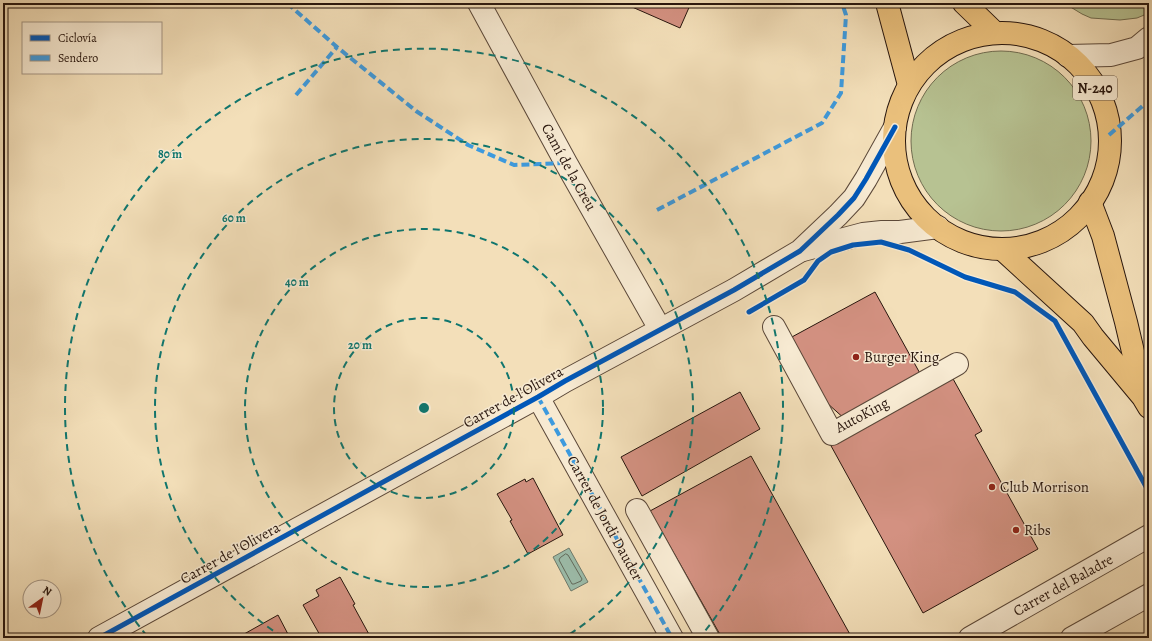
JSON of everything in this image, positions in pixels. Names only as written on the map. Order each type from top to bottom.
[{"type":"main road","points":[[887,3],[909,85]]},
{"type":"main road","points":[[964,3],[995,33]]},
{"type":"main road","name":"N-240","points":[[995,33],[1011,33],[1041,40],[1068,56],[1082,69],[1093,83],[1107,116],[1109,135],[1109,152],[1106,170],[1099,187],[1079,216],[1052,236],[1036,243],[1002,249],[985,247],[953,237],[926,217],[906,190],[900,175],[894,143],[895,127],[902,98],[919,71],[931,59],[961,41],[995,33]]},
{"type":"main road","points":[[1090,202],[1103,236],[1146,402]]},
{"type":"main road","points":[[1002,249],[1083,324],[1146,402]]},
{"type":"street","name":"Camí de la Creu","points":[[480,3],[566,163],[660,329]]},
{"type":"street","points":[[1068,56],[1112,55],[1145,44]]},
{"type":"street","name":"Carrer de l'Olivera","points":[[99,638],[538,398],[565,381],[734,290],[800,251],[854,198],[895,127]]},
{"type":"street","name":"Carrer de l'Olivera","points":[[800,251],[863,234],[900,232],[938,227]]},
{"type":"street","name":"AutoKing","points":[[774,327],[832,434],[957,364]]},
{"type":"street","name":"Carrer de Jordi Dauder","points":[[538,398],[672,638]]},
{"type":"street","points":[[637,510],[708,638]]},
{"type":"street","name":"Carrer del Baladre","points":[[974,637],[1149,536]]},
{"type":"street","points":[[1072,638],[1149,595]]},
{"type":"shaded area","points":[[1064,3],[1149,3],[1149,13],[1137,18],[1120,20],[1091,18]]},
{"type":"shaded area","points":[[1010,51],[1019,52],[1044,61],[1065,77],[1081,98],[1090,123],[1090,159],[1081,184],[1065,205],[1044,221],[1036,224],[1019,230],[992,231],[983,230],[958,221],[944,211],[931,198],[921,184],[912,159],[911,132],[912,123],[921,98],[931,84],[944,71],[958,61],[983,52]]},
{"type":"water","points":[[569,548],[588,582],[571,591],[553,557]]},
{"type":"building","points":[[623,3],[691,3],[680,28]]},
{"type":"building","name":"Burger King","points":[[875,292],[922,377],[846,420],[827,403],[790,338]]},
{"type":"building","points":[[952,377],[982,431],[975,435],[1038,549],[923,613],[830,444]]},
{"type":"building","points":[[740,392],[760,429],[642,496],[621,457]]},
{"type":"building","points":[[751,456],[852,638],[722,638],[650,511]]},
{"type":"building","points":[[533,478],[563,535],[528,554],[510,521],[512,520],[497,494],[525,479],[526,482]]},
{"type":"building","points":[[340,577],[371,638],[325,638],[324,635],[321,637],[303,605],[319,596],[316,590]]},
{"type":"building","points":[[278,615],[290,638],[237,638]]},
{"type":"marked path","points":[[287,3],[337,47],[416,111],[468,145],[514,165],[566,163]]},
{"type":"marked path","points":[[657,210],[822,123],[841,93],[846,15],[842,3]]},
{"type":"marked path","points":[[296,95],[337,47]]},
{"type":"marked path","points":[[1109,135],[1149,99]]},
{"type":"marked path","points":[[538,397],[672,638]]},
{"type":"cycle path","points":[[99,638],[565,381],[734,290],[800,251],[854,198],[895,127]]},
{"type":"cycle path","points":[[749,312],[804,280],[818,261],[831,252],[853,245],[881,242],[909,250],[965,277],[1015,292],[1055,321],[1149,492]]},
{"type":"place","name":"Burger King","points":[[856,357]]},
{"type":"place","name":"Club Morrison","points":[[992,487]]},
{"type":"place","name":"Ribs","points":[[1016,530]]}]
